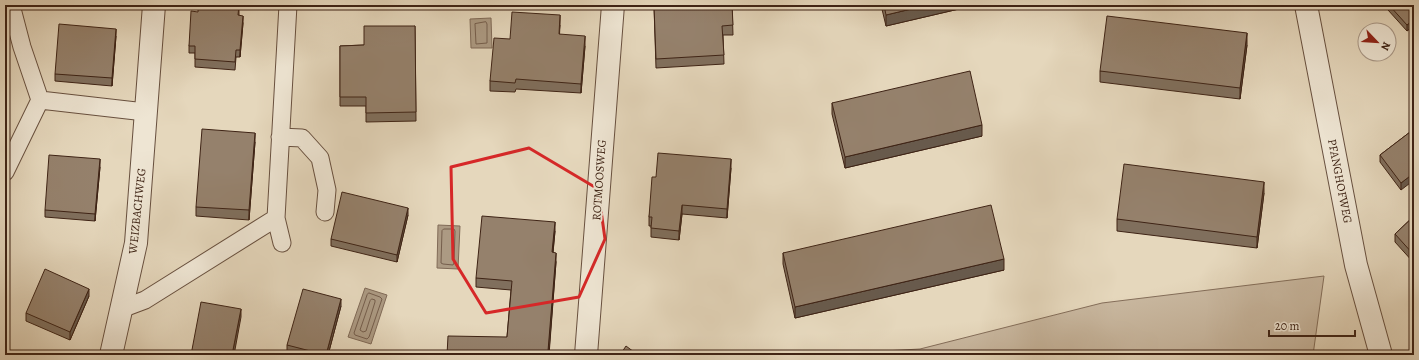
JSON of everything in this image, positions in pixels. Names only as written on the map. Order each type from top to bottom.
[{"type":"street","name":"WEIZBACHWEG","points":[[111,355],[136,243],[154,5]]},
{"type":"street","name":"ROTMOOSWEG","points":[[586,355],[613,5]]},
{"type":"street","name":"PFANGHOFWEG","points":[[1306,5],[1356,265],[1381,355]]},
{"type":"lane","points":[[5,172],[40,100],[22,47],[11,5]]},
{"type":"lane","points":[[282,243],[276,218],[288,5]]},
{"type":"lane","points":[[40,100],[145,112]]},
{"type":"lane","points":[[280,137],[302,138],[320,158],[327,190],[325,212]]},
{"type":"lane","points":[[121,309],[145,300],[276,218]]},
{"type":"highlighted area","points":[[529,148],[598,189],[605,239],[579,297],[486,313],[453,259],[451,167]]},
{"type":"shaded area","points":[[1324,276],[1313,355],[812,355],[920,349],[1102,303]]},
{"type":"water","points":[[491,18],[492,48],[471,48],[470,19]]},
{"type":"water","points":[[438,225],[460,226],[458,269],[437,268]]},
{"type":"water","points":[[365,288],[387,295],[371,344],[348,337]]},
{"type":"building","points":[[198,5],[239,5],[238,15],[243,16],[240,50],[236,50],[235,62],[195,59],[195,46],[189,46],[191,11],[198,12]]},
{"type":"building","points":[[732,5],[733,25],[722,26],[724,55],[656,59],[654,6]]},
{"type":"building","points":[[884,5],[928,5],[886,15]]},
{"type":"building","points":[[1389,5],[1414,5],[1414,25],[1412,21],[1407,25]]},
{"type":"building","points":[[512,12],[560,15],[559,34],[585,36],[581,84],[516,79],[515,83],[490,81],[494,38],[510,39]]},
{"type":"building","points":[[1107,16],[1247,33],[1240,88],[1100,71]]},
{"type":"building","points":[[59,24],[116,29],[112,78],[55,74]]},
{"type":"building","points":[[364,26],[415,26],[416,112],[366,113],[366,97],[340,97],[340,46],[364,45]]},
{"type":"building","points":[[970,71],[982,125],[845,157],[832,103]]},
{"type":"building","points":[[202,129],[255,133],[249,210],[196,207]]},
{"type":"building","points":[[1414,129],[1414,173],[1401,183],[1380,155]]},
{"type":"building","points":[[658,153],[731,159],[727,209],[682,205],[679,231],[651,228],[652,217],[649,217],[652,177],[656,177]]},
{"type":"building","points":[[49,155],[100,159],[95,214],[45,210]]},
{"type":"building","points":[[1124,164],[1264,182],[1257,237],[1117,219]]},
{"type":"building","points":[[342,192],[408,208],[397,255],[331,239]]},
{"type":"building","points":[[991,205],[1004,259],[795,307],[783,253]]},
{"type":"building","points":[[482,216],[555,222],[552,252],[556,253],[548,351],[552,352],[552,355],[447,355],[448,336],[507,337],[512,281],[476,278]]},
{"type":"building","points":[[1414,216],[1414,255],[1395,234]]},
{"type":"building","points":[[45,269],[89,289],[70,332],[26,313]]},
{"type":"building","points":[[303,289],[341,299],[326,355],[287,345]]},
{"type":"building","points":[[201,302],[241,309],[232,355],[191,355]]},
{"type":"building","points":[[626,346],[638,355],[620,355]]}]
